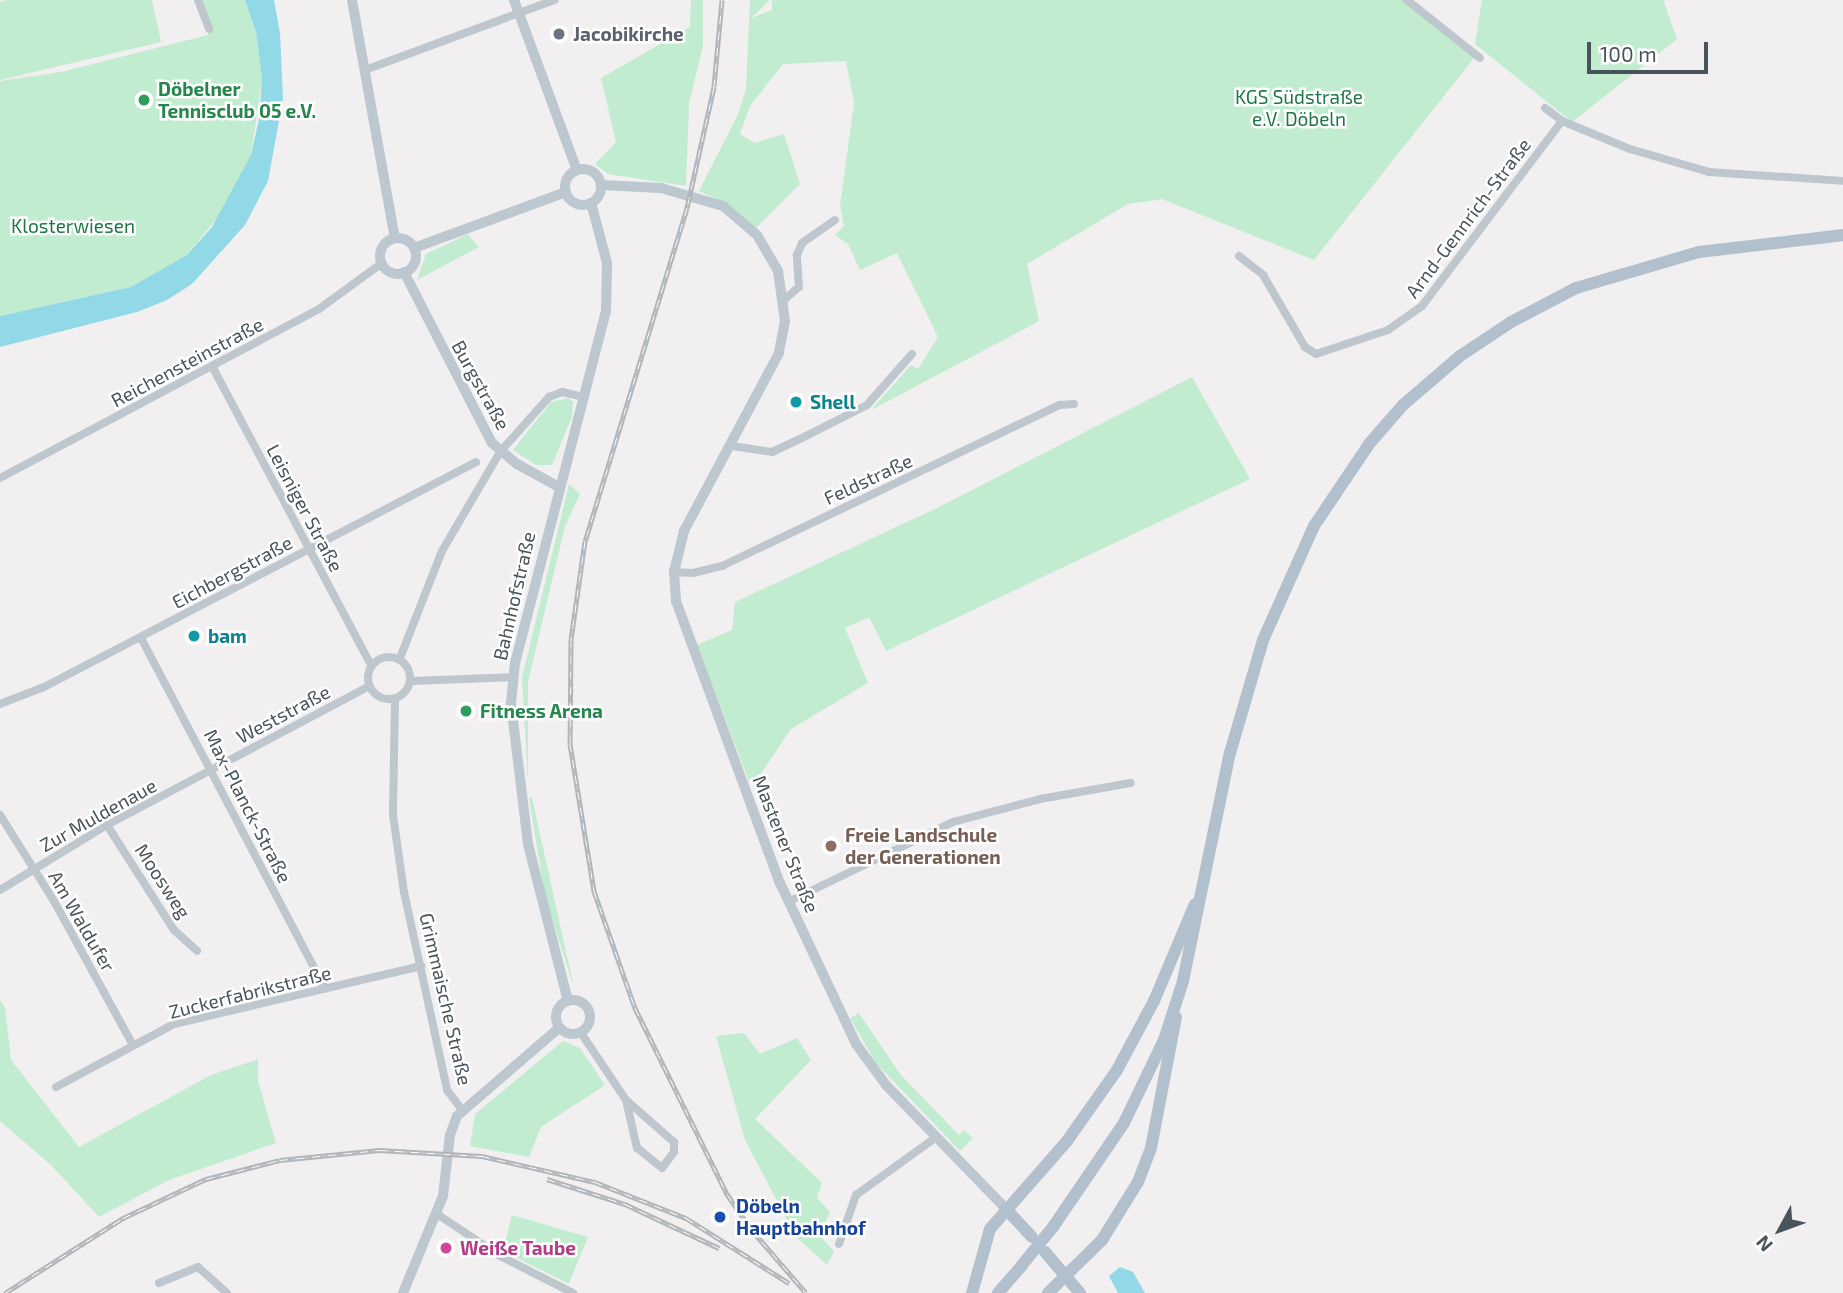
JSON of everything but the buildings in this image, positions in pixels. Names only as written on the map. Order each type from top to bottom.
[{"type":"main road","points":[[352,0],[395,238]]},
{"type":"main road","points":[[514,0],[577,170]]},
{"type":"main road","points":[[577,170],[592,172],[601,185],[591,203],[573,202],[566,192],[568,177],[577,170]]},
{"type":"main road","name":"Mastener Straße","points":[[601,185],[630,184],[682,192],[731,210],[773,258],[785,299],[779,353],[732,446],[684,531],[674,572],[676,601],[689,644],[789,902],[864,1057],[935,1138],[1006,1209]]},
{"type":"main road","points":[[395,238],[414,248],[566,192]]},
{"type":"main road","name":"Bahnhofstraße","points":[[568,1001],[528,844],[513,725],[513,677],[608,291],[606,255],[591,203]]},
{"type":"main road","points":[[1048,1293],[1101,1240],[1138,1182],[1151,1148],[1169,1070],[1176,1006],[1230,753],[1277,603],[1334,491],[1403,405],[1477,344],[1576,288],[1699,252],[1843,235]]},
{"type":"main road","points":[[395,238],[382,247],[382,263],[391,272],[404,272],[414,264],[414,248]]},
{"type":"main road","name":"Burgstraße","points":[[404,272],[482,428],[500,452],[559,487]]},
{"type":"main road","points":[[972,1293],[985,1238],[1006,1209],[1067,1141],[1117,1070],[1154,1001],[1202,891]]},
{"type":"main road","points":[[568,1001],[582,1002],[590,1011],[590,1023],[581,1033],[572,1035],[559,1028],[557,1010],[568,1001]]},
{"type":"main road","points":[[998,1293],[1053,1227],[1124,1123],[1176,1006]]},
{"type":"main road","points":[[462,1110],[559,1028]]},
{"type":"main road","name":"Grimmaische Straße","points":[[403,1293],[437,1214],[453,1124],[462,1110]]},
{"type":"main road","points":[[1006,1209],[1032,1237]]},
{"type":"main road","points":[[1045,1252],[1080,1293]]},
{"type":"street","points":[[198,0],[209,29]]},
{"type":"street","points":[[365,71],[554,0]]},
{"type":"street","points":[[1407,0],[1480,58]]},
{"type":"street","points":[[1545,108],[1562,121],[1630,149],[1709,172],[1843,181]]},
{"type":"street","name":"Arnd-Gennrich-Straße","points":[[1239,256],[1263,275],[1306,347],[1316,354],[1388,330],[1422,306],[1562,121]]},
{"type":"street","name":"Mastener Straße","points":[[785,299],[799,287],[797,256],[802,243],[835,220]]},
{"type":"street","name":"Reichensteinstraße","points":[[0,478],[319,309],[382,263]]},
{"type":"street","points":[[732,446],[772,452],[826,426],[867,405],[912,354]]},
{"type":"street","name":"Leisniger Straße","points":[[212,366],[371,665]]},
{"type":"street","points":[[411,681],[400,658],[436,563],[500,452],[549,397],[562,393],[584,397]]},
{"type":"street","name":"Feldstraße","points":[[674,572],[693,573],[724,565],[1060,405],[1074,404]]},
{"type":"street","name":"Eichbergstraße","points":[[0,705],[141,638],[476,462]]},
{"type":"street","name":"Max-Planck-Straße","points":[[141,638],[325,989]]},
{"type":"street","points":[[400,658],[379,659],[371,665],[369,686],[377,695],[395,699],[411,681],[513,677]]},
{"type":"street","name":"Weststraße","points":[[213,771],[369,686]]},
{"type":"street","name":"Grimmaische Straße","points":[[395,699],[393,816],[447,1090],[462,1110]]},
{"type":"street","name":"Zur Muldenaue","points":[[0,890],[107,825],[213,771]]},
{"type":"street","points":[[789,902],[953,822],[1040,799],[1131,783]]},
{"type":"street","name":"Am Waldufer","points":[[0,815],[34,869],[133,1045]]},
{"type":"street","name":"Moosweg","points":[[107,825],[174,930],[197,951]]},
{"type":"street","name":"Zuckerfabrikstraße","points":[[56,1087],[174,1024],[421,966]]},
{"type":"street","points":[[581,1033],[626,1100],[674,1142],[674,1152],[662,1168],[636,1148],[626,1100]]},
{"type":"street","points":[[839,1244],[856,1195],[935,1138]]},
{"type":"street","points":[[437,1214],[500,1256],[573,1293]]},
{"type":"street","points":[[159,1283],[198,1268],[228,1293]]},
{"type":"green space","points":[[152,0],[161,42],[0,80],[0,2]]},
{"type":"green space","name":"Klosterwiesen","points":[[202,0],[245,0],[256,32],[262,79],[251,155],[228,205],[187,255],[160,274],[131,287],[0,316],[0,81],[61,72],[208,35]]},
{"type":"green space","points":[[691,0],[703,0],[703,45],[689,104],[686,186],[608,174],[595,164],[616,142],[601,78],[690,27]]},
{"type":"green space","name":"KGS Südstraße e.V. Döbeln","points":[[750,0],[770,0],[751,18],[772,10],[772,0],[1402,0],[1474,58],[1314,260],[1162,199],[1128,204],[1027,264],[1039,321],[871,410],[911,365],[918,369],[938,337],[897,253],[860,270],[848,244],[835,235],[844,226],[840,206],[854,103],[846,61],[783,64],[750,106],[740,134],[755,143],[784,134],[800,184],[756,228],[726,203],[699,191],[739,112],[746,89]]},
{"type":"green space","points":[[1482,0],[1663,0],[1677,39],[1572,122],[1475,44]]},
{"type":"green space","points":[[468,234],[479,247],[417,280],[426,254]]},
{"type":"green space","points":[[1192,377],[1250,479],[886,651],[869,617],[845,628],[868,683],[791,729],[762,772],[749,781],[697,645],[732,630],[735,602],[937,508]]},
{"type":"green space","points":[[568,398],[573,402],[572,417],[552,465],[536,465],[513,450],[551,402]]},
{"type":"green space","points":[[569,484],[580,494],[565,526],[528,682],[528,783],[522,678]]},
{"type":"green space","points":[[529,798],[532,798],[574,988],[545,896]]},
{"type":"green space","points":[[0,1000],[5,1007],[11,1060],[79,1147],[211,1075],[258,1059],[258,1081],[276,1143],[169,1180],[99,1217],[52,1166],[0,1121]]},
{"type":"green space","points":[[859,1013],[900,1074],[959,1135],[964,1130],[973,1138],[960,1151],[876,1063],[850,1018]]},
{"type":"green space","points":[[744,1033],[760,1054],[797,1038],[811,1060],[755,1119],[822,1183],[817,1198],[830,1212],[819,1235],[834,1251],[827,1265],[796,1237],[745,1140],[716,1036]]},
{"type":"green space","points":[[563,1041],[580,1048],[605,1085],[541,1127],[529,1157],[470,1146],[475,1114]]},
{"type":"green space","points":[[512,1215],[588,1237],[569,1284],[503,1251]]},
{"type":"water","points":[[245,0],[274,0],[280,33],[283,99],[268,181],[245,225],[192,284],[167,300],[137,312],[0,347],[0,316],[131,287],[187,255],[212,227],[251,155],[259,119],[262,79],[256,32]]},
{"type":"water","points":[[1120,1267],[1133,1272],[1145,1293],[1118,1293],[1109,1276]]},
{"type":"railway","points":[[722,0],[714,87],[687,208],[585,541],[571,639],[570,744],[594,891],[635,1008],[727,1194],[751,1229],[806,1293]]},
{"type":"railway","points":[[5,1293],[123,1218],[206,1179],[280,1160],[379,1150],[482,1156],[595,1182],[686,1218],[789,1283]]},
{"type":"railway","points":[[547,1179],[625,1204],[719,1248]]},
{"type":"place","name":"Jacobikirche","points":[[559,34]]},
{"type":"place","name":"Döbelner Tennisclub 05 e.V.","points":[[144,100]]},
{"type":"place","name":"Shell","points":[[796,402]]},
{"type":"place","name":"bam","points":[[194,636]]},
{"type":"place","name":"Fitness Arena","points":[[466,711]]},
{"type":"place","name":"Freie Landschule der Generationen","points":[[831,846]]},
{"type":"place","name":"Döbeln Hauptbahnhof","points":[[720,1217]]},
{"type":"place","name":"Weiße Taube","points":[[446,1248]]}]
